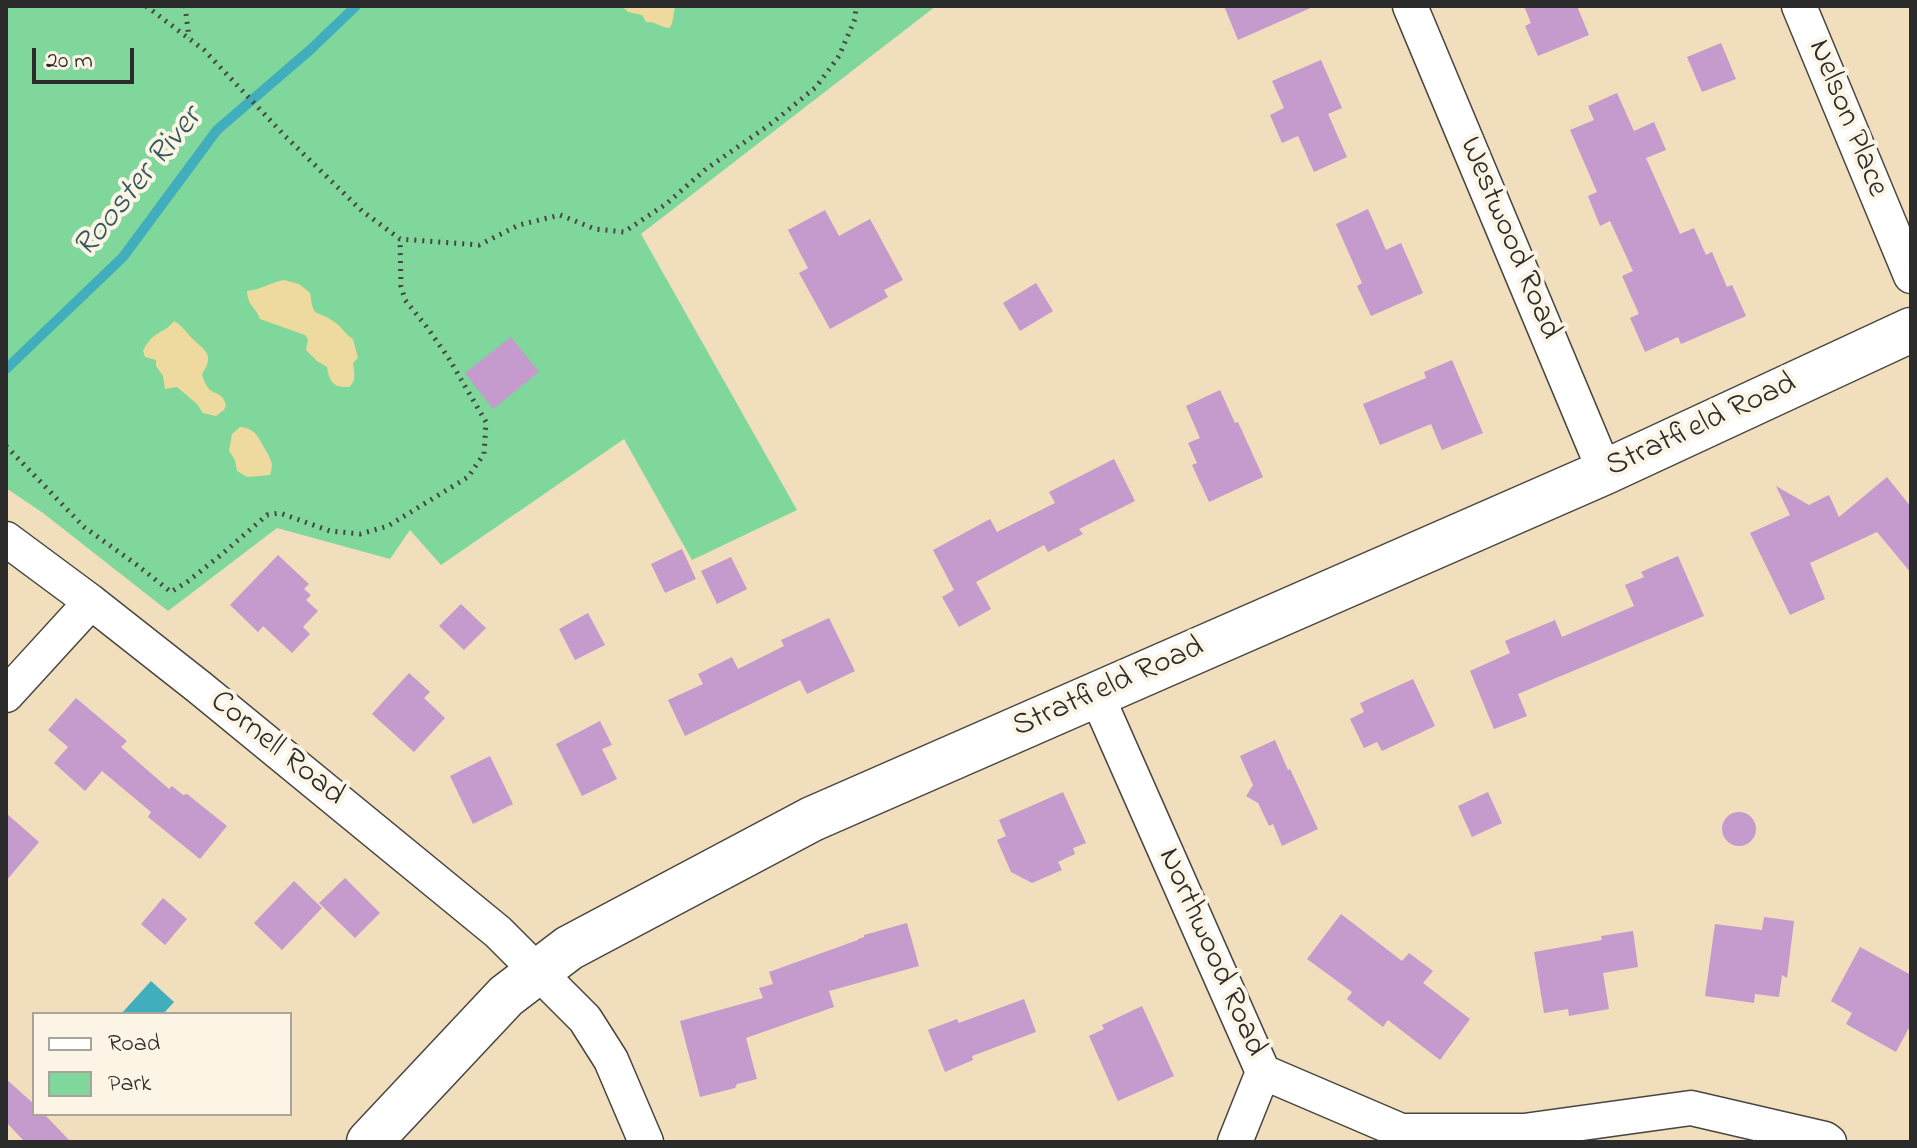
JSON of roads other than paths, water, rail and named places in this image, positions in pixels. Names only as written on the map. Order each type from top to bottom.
[{"type":"main road","name":"Stratfield Road","points":[[369,1142],[506,996],[569,948],[812,819],[1605,472],[1911,330]]},
{"type":"street","name":"Westwood Road","points":[[1410,6],[1605,472]]},
{"type":"street","name":"Nelson Place","points":[[1799,6],[1911,276]]},
{"type":"street","name":"Cornell Road","points":[[6,539],[199,687],[486,922],[585,1019],[611,1060],[646,1142]]},
{"type":"street","points":[[6,695],[91,602]]},
{"type":"street","name":"Northwood Road","points":[[1096,694],[1263,1072],[1401,1131],[1524,1131],[1691,1108],[1829,1142]]},
{"type":"street","points":[[1235,1142],[1263,1072]]},
{"type":"water","points":[[151,981],[174,1002],[165,1012],[123,1012]]},
{"type":"waterway","name":"Rooster River","points":[[6,369],[123,257],[217,130],[356,6]]}]
